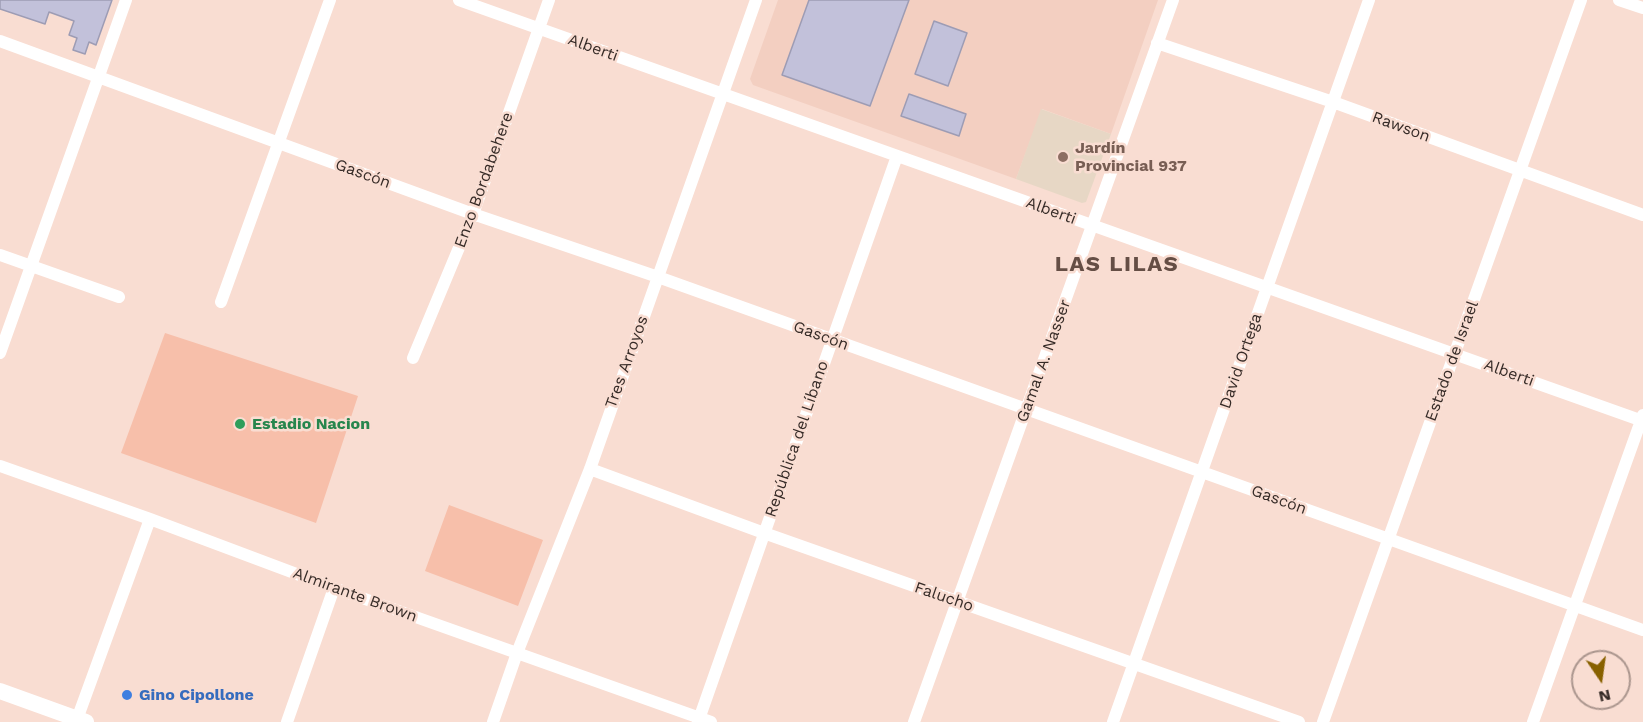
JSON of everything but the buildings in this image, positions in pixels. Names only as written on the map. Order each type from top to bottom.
[{"type":"main road","points":[[0,691],[80,721]]},
{"type":"street","points":[[0,353],[126,0]]},
{"type":"street","points":[[221,302],[330,0]]},
{"type":"street","name":"Alberti","points":[[459,0],[1642,419]]},
{"type":"street","name":"Enzo Bordabehere","points":[[412,358],[473,214],[549,0]]},
{"type":"street","name":"Tres Arroyos","points":[[493,722],[516,653],[590,469],[756,0]]},
{"type":"street","name":"Gamal A. Nasser","points":[[915,722],[1173,0]]},
{"type":"street","name":"David Ortega","points":[[1113,722],[1369,0]]},
{"type":"street","name":"Estado de Israel","points":[[1323,722],[1581,0]]},
{"type":"street","points":[[1619,0],[1643,9]]},
{"type":"street","name":"Gascón","points":[[0,41],[473,214],[658,277],[1643,630]]},
{"type":"street","name":"Rawson","points":[[1157,43],[1333,102],[1643,215]]},
{"type":"street","name":"República del Líbano","points":[[703,721],[764,533],[897,156]]},
{"type":"street","points":[[0,255],[119,297]]},
{"type":"street","points":[[1533,722],[1642,419]]},
{"type":"street","name":"Almirante Brown","points":[[0,466],[703,721]]},
{"type":"street","name":"Falucho","points":[[590,469],[1299,722]]},
{"type":"street","points":[[80,721],[150,519]]},
{"type":"street","points":[[287,722],[334,588]]},
{"type":"shaded area","points":[[778,0],[1158,0],[1111,134],[1042,109],[1016,179],[753,85],[750,79]]},
{"type":"shaded area","name":"Jardín Provincial 937","points":[[1041,109],[1111,134],[1086,202],[1082,203],[1016,179]]},
{"type":"shaded area","name":"Estadio Nacion","points":[[165,333],[358,396],[316,523],[121,453]]},
{"type":"shaded area","points":[[449,505],[543,540],[518,606],[425,571]]},
{"type":"place","name":"Jardín Provincial 937","points":[[1063,157]]},
{"type":"place","name":"Estadio Nacion","points":[[240,424]]},
{"type":"place","name":"Gino Cipollone","points":[[127,695]]},
{"type":"district","name":"LAS LILAS","points":[[1117,265]]}]
